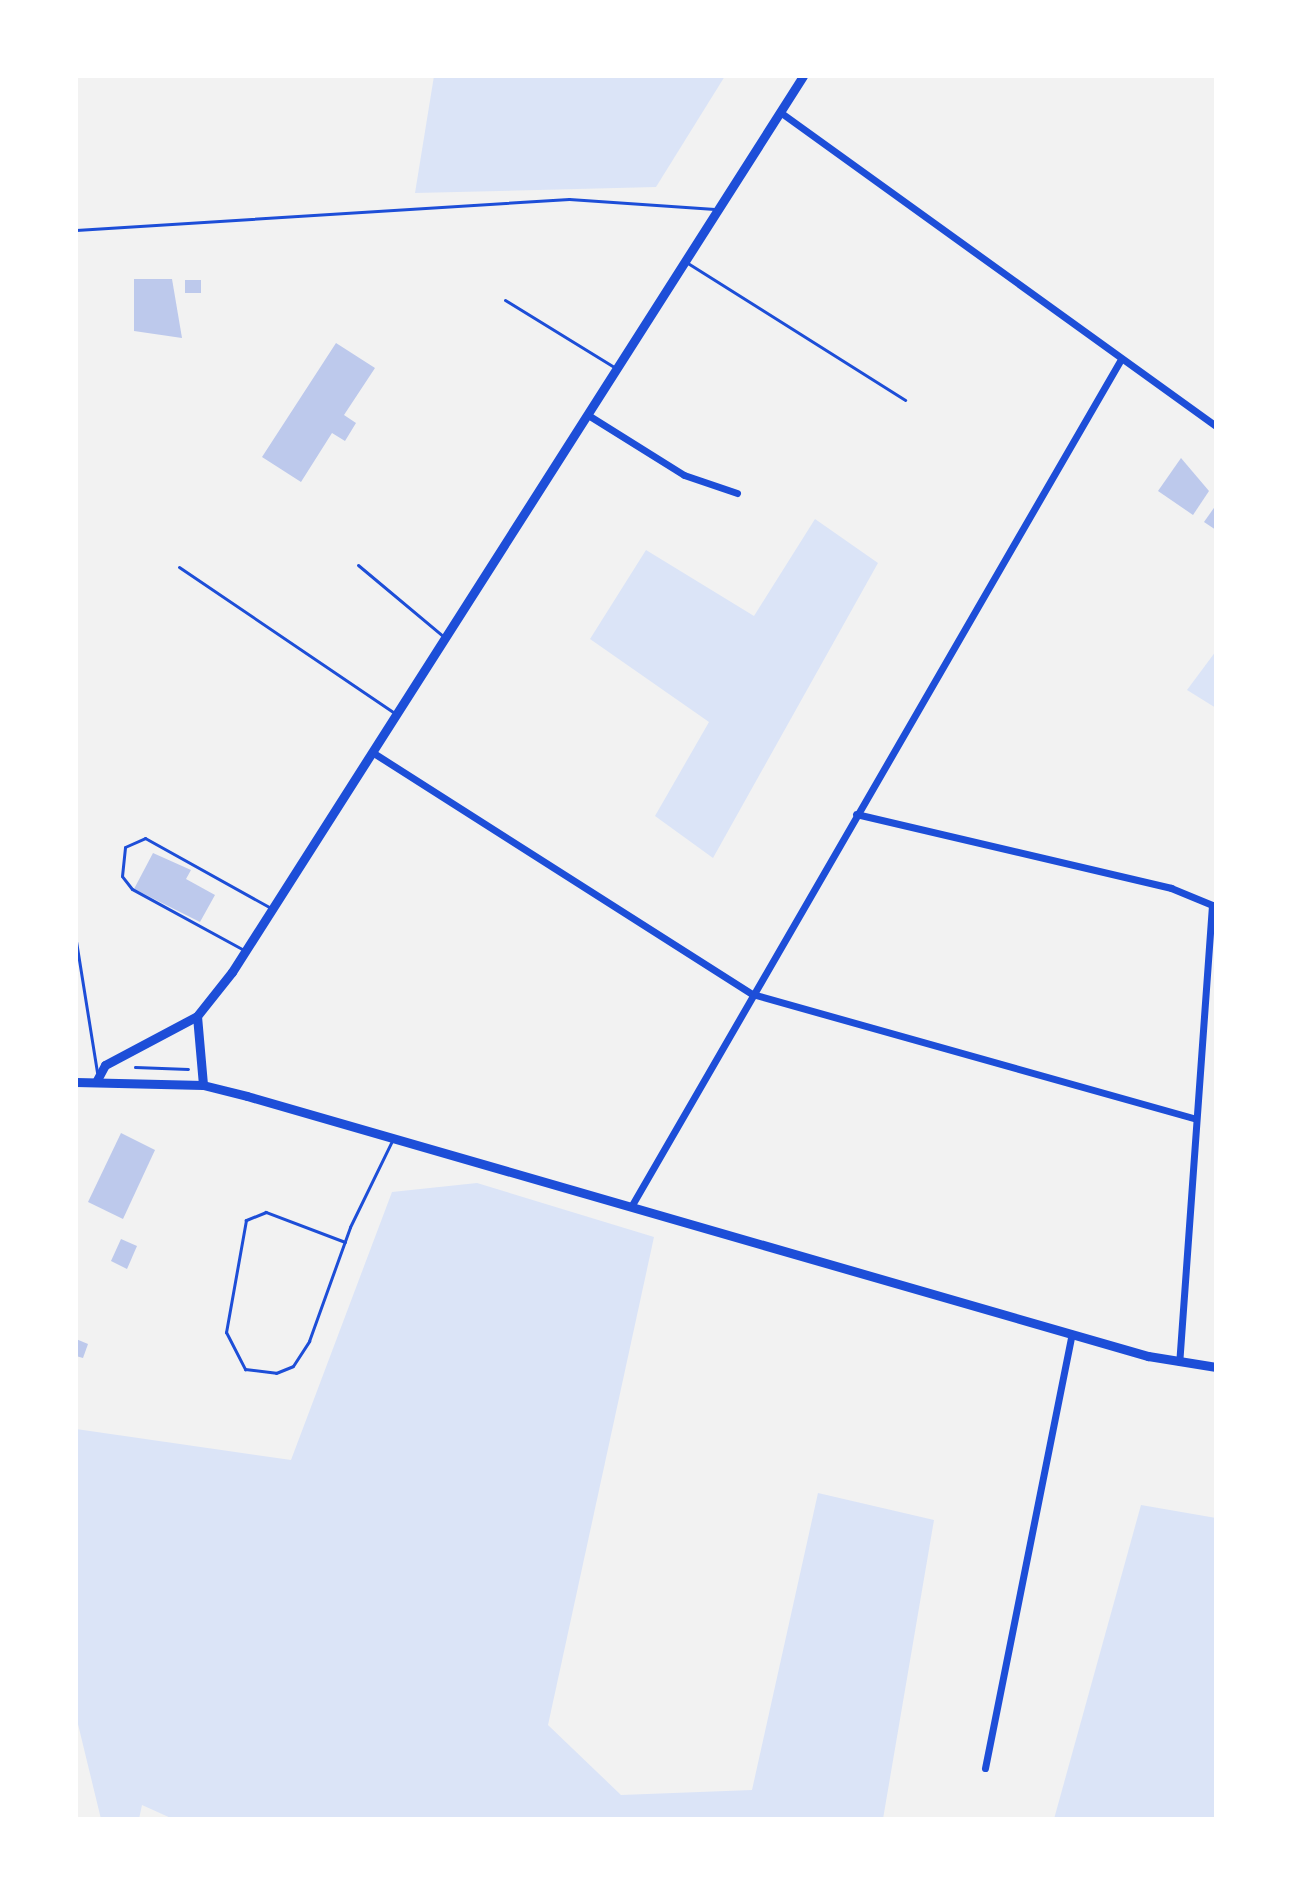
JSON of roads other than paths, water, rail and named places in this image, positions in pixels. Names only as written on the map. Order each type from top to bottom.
[{"type":"street","points":[[97,1080],[105,1065],[197,1016],[245,951],[803,76]]},
{"type":"street","points":[[780,112],[1216,426]]},
{"type":"street","points":[[632,1205],[1121,359]]},
{"type":"street","points":[[588,415],[684,475],[737,493]]},
{"type":"street","points":[[372,752],[752,994],[1196,1119]]},
{"type":"street","points":[[856,814],[1207,899],[1213,913],[1179,1362]]},
{"type":"street","points":[[197,1016],[203,1085]]},
{"type":"street","points":[[76,1082],[97,1080],[203,1085],[632,1205],[1072,1334],[1179,1362],[1216,1367]]},
{"type":"street","points":[[985,1768],[1072,1334]]},
{"type":"lane","points":[[76,230],[569,199],[719,209]]},
{"type":"lane","points":[[686,262],[905,400]]},
{"type":"lane","points":[[505,300],[578,338],[617,369]]},
{"type":"lane","points":[[358,565],[445,638]]},
{"type":"lane","points":[[179,567],[396,714]]},
{"type":"lane","points":[[245,951],[132,889],[122,876],[125,847],[145,838],[272,909]]},
{"type":"lane","points":[[76,941],[97,1080]]},
{"type":"lane","points":[[345,1242],[266,1212],[246,1220],[226,1332],[245,1369],[261,1374],[293,1366],[393,1138]]}]
